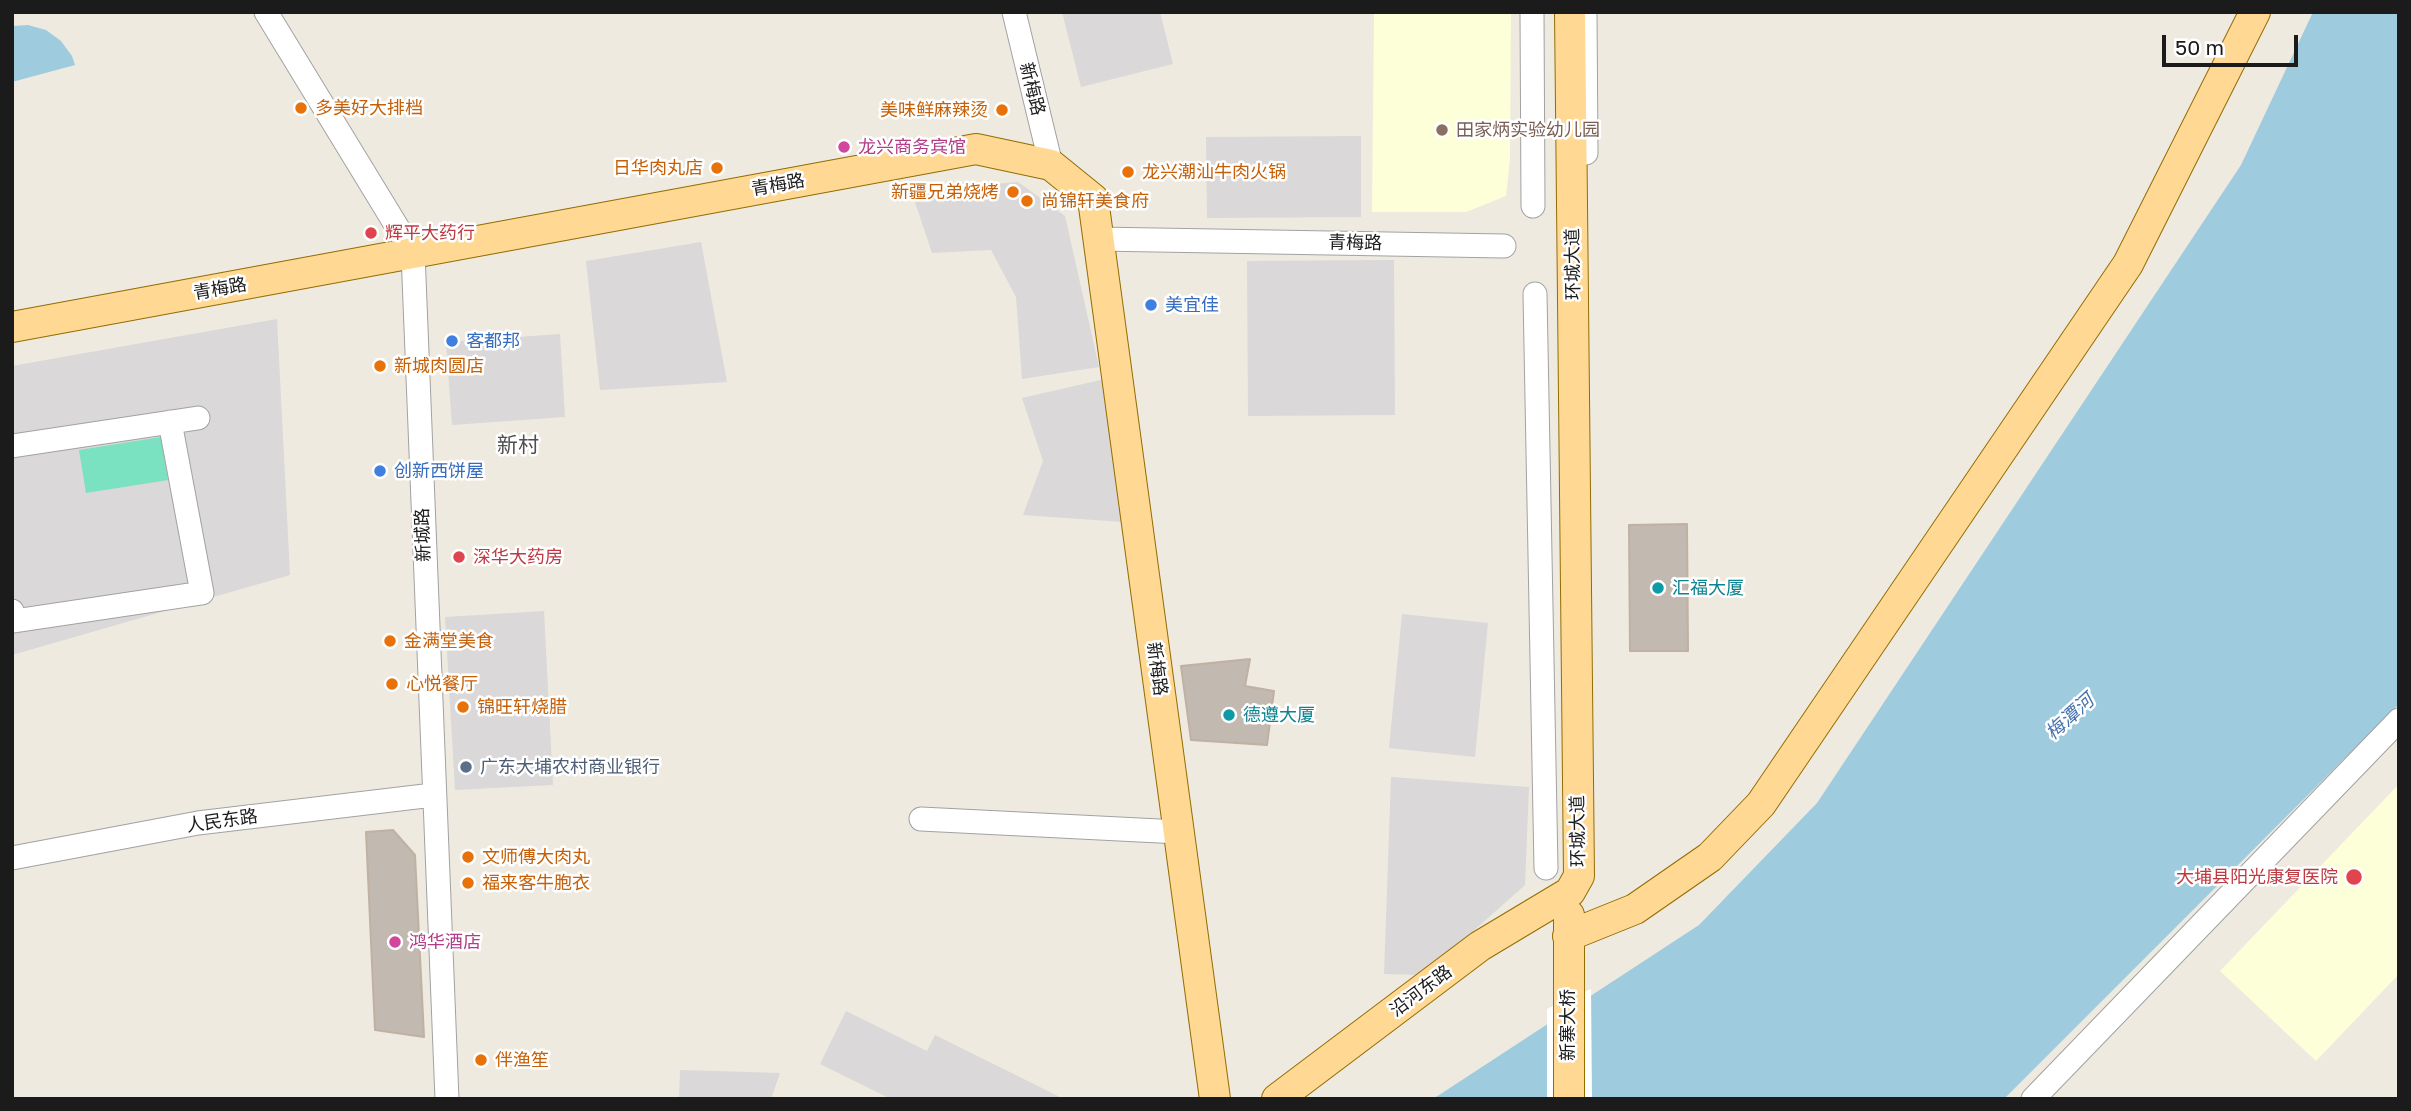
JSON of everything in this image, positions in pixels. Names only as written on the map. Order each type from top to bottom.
[{"type":"main road","name":"环城大道","points":[[1558,12],[1566,781],[1570,892]]},
{"type":"main road","name":"环城大道","points":[[1570,12],[1579,876],[1570,892]]},
{"type":"main road","points":[[1568,943],[1635,909],[1710,857],[1761,804],[2128,264],[2255,12]]},
{"type":"main road","name":"青梅路","points":[[12,327],[976,149],[1051,165],[1093,198],[1098,239]]},
{"type":"main road","name":"新梅路","points":[[1098,239],[1215,1099]]},
{"type":"main road","name":"新寨大桥","points":[[1569,1099],[1570,892]]},
{"type":"main road","name":"沿河东路","points":[[1277,1099],[1480,946],[1570,892]]},
{"type":"street","name":"新城路","points":[[266,12],[413,253],[447,1099]]},
{"type":"street","name":"新梅路","points":[[1014,12],[1051,165]]},
{"type":"street","points":[[1532,12],[1533,206]]},
{"type":"street","points":[[1585,12],[1591,864]]},
{"type":"street","name":"青梅路","points":[[1098,239],[1504,246]]},
{"type":"street","points":[[1535,294],[1546,868]]},
{"type":"street","points":[[12,446],[198,418]]},
{"type":"street","points":[[12,611],[14,621],[202,593],[170,422]]},
{"type":"street","points":[[2033,1099],[2399,720]]},
{"type":"street","name":"人民东路","points":[[12,858],[198,823],[433,795]]},
{"type":"street","points":[[921,819],[1179,832]]},
{"type":"shaded area","points":[[1062,12],[1160,12],[1173,64],[1081,87]]},
{"type":"shaded area","name":"田家炳实验幼儿园","points":[[1374,12],[1511,12],[1510,159],[1506,196],[1466,212],[1372,212]]},
{"type":"shaded area","points":[[1361,136],[1361,217],[1207,218],[1206,137]]},
{"type":"shaded area","points":[[1018,182],[1065,216],[1099,367],[1022,379],[1016,297],[991,250],[932,253],[911,190]]},
{"type":"shaded area","points":[[701,242],[727,382],[600,390],[586,261]]},
{"type":"shaded area","points":[[1394,260],[1395,415],[1248,416],[1247,261]]},
{"type":"shaded area","points":[[277,319],[290,575],[12,655],[12,366]]},
{"type":"shaded area","points":[[560,334],[565,417],[452,425],[446,342]]},
{"type":"shaded area","points":[[1105,379],[1123,522],[1023,515],[1043,461],[1022,398]]},
{"type":"shaded area","points":[[544,611],[553,785],[455,790],[445,617]]},
{"type":"shaded area","points":[[1402,614],[1488,623],[1475,757],[1389,748]]},
{"type":"shaded area","points":[[1391,777],[1529,787],[1525,885],[1424,975],[1384,974]]},
{"type":"shaded area","name":"大埔县阳光康复医院","points":[[2399,784],[2399,974],[2316,1061],[2220,971]]},
{"type":"shaded area","points":[[846,1011],[927,1051],[935,1035],[1060,1097],[891,1099],[820,1064]]},
{"type":"shaded area","points":[[680,1070],[780,1073],[771,1099],[679,1099]]},
{"type":"green space","points":[[161,437],[168,480],[86,493],[79,450]]},
{"type":"water","name":"梅潭河","points":[[2313,12],[2399,12],[2399,704],[2004,1099],[1433,1099],[1699,925],[1817,803],[2241,165]]},
{"type":"water","points":[[28,25],[46,30],[61,41],[75,65],[12,82],[12,26]]},
{"type":"pier","points":[[1591,989],[1592,1099],[1547,1099],[1547,1009]]},
{"type":"building","name":"汇福大厦","points":[[1687,524],[1688,651],[1630,651],[1629,525]]},
{"type":"building","name":"德遵大厦","points":[[1250,659],[1245,686],[1274,691],[1267,745],[1191,740],[1181,666]]},
{"type":"building","name":"鸿华酒店","points":[[393,830],[415,855],[424,1037],[375,1030],[366,832]]},
{"type":"place","name":"多美好大排档","points":[[301,108]]},
{"type":"place","name":"美味鲜麻辣烫","points":[[1002,110]]},
{"type":"place","name":"田家炳实验幼儿园","points":[[1442,130]]},
{"type":"place","name":"龙兴商务宾馆","points":[[844,147]]},
{"type":"place","name":"日华肉丸店","points":[[717,168]]},
{"type":"place","name":"龙兴潮汕牛肉火锅","points":[[1128,172]]},
{"type":"place","name":"新疆兄弟烧烤","points":[[1013,192]]},
{"type":"place","name":"尚锦轩美食府","points":[[1027,201]]},
{"type":"place","name":"辉平大药行","points":[[371,233]]},
{"type":"place","name":"美宜佳","points":[[1151,305]]},
{"type":"place","name":"客都邦","points":[[452,341]]},
{"type":"place","name":"新城肉圆店","points":[[380,366]]},
{"type":"place","name":"创新西饼屋","points":[[380,471]]},
{"type":"place","name":"深华大药房","points":[[459,557]]},
{"type":"place","name":"汇福大厦","points":[[1658,588]]},
{"type":"place","name":"金满堂美食","points":[[390,641]]},
{"type":"place","name":"心悦餐厅","points":[[392,684]]},
{"type":"place","name":"锦旺轩烧腊","points":[[463,707]]},
{"type":"place","name":"德遵大厦","points":[[1229,715]]},
{"type":"place","name":"广东大埔农村商业银行","points":[[466,767]]},
{"type":"place","name":"文师傅大肉丸","points":[[468,857]]},
{"type":"place","name":"大埔县阳光康复医院","points":[[2354,877]]},
{"type":"place","name":"福来客牛胞衣","points":[[468,883]]},
{"type":"place","name":"鸿华酒店","points":[[395,942]]},
{"type":"place","name":"伴渔笙","points":[[481,1060]]},
{"type":"district","name":"新村","points":[[518,445]]}]
